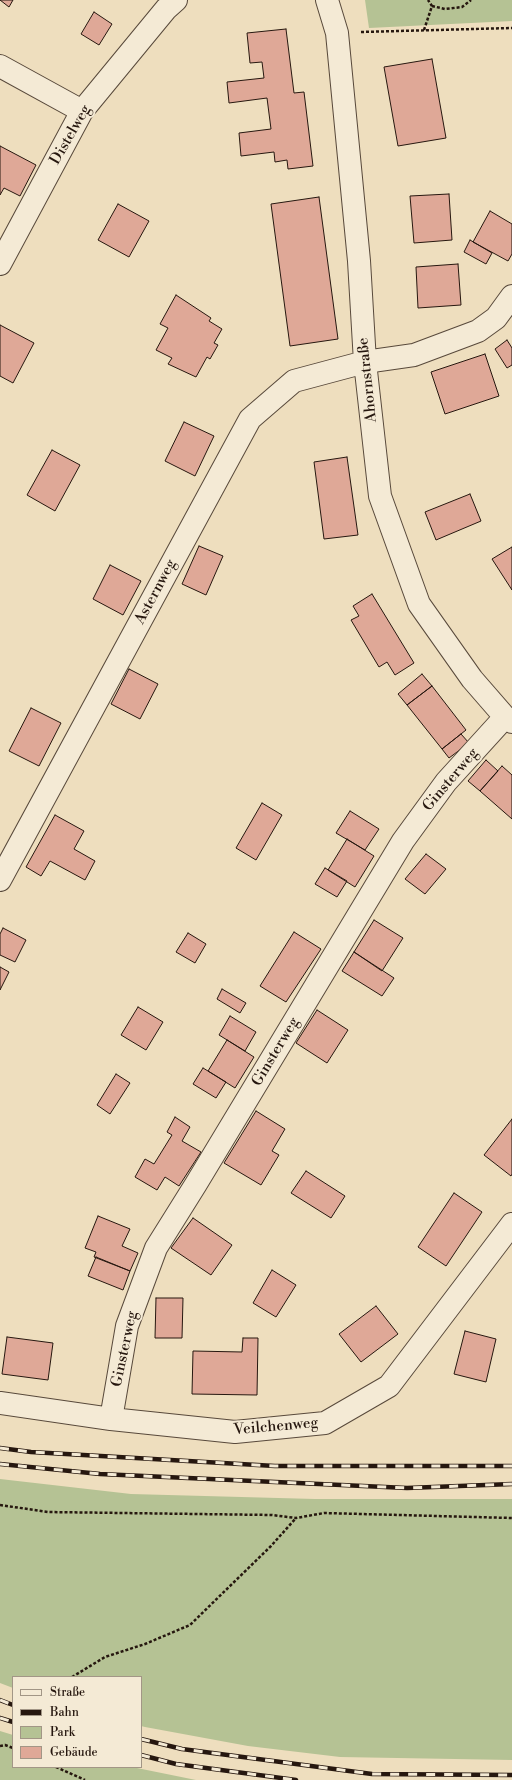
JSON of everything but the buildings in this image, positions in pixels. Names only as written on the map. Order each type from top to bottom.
[{"type":"street","name":"Distelweg","points":[[0,264],[82,111],[166,9],[176,0]]},
{"type":"street","name":"Ahornstraße","points":[[327,0],[337,32],[359,261],[365,362],[380,496],[419,604],[472,679],[509,719]]},
{"type":"street","points":[[0,66],[82,111]]},
{"type":"street","name":"Asternweg","points":[[0,880],[250,419],[294,381],[365,362],[414,355],[473,334],[496,318],[512,296]]},
{"type":"street","name":"Ginsterweg","points":[[112,1419],[127,1326],[156,1248],[403,840],[446,782],[509,719]]},
{"type":"street","name":"Veilchenweg","points":[[0,1403],[112,1419],[235,1432],[325,1423],[389,1386],[512,1224]]},
{"type":"path","points":[[428,0],[432,6],[445,9],[462,7],[471,0]]},
{"type":"path","points":[[424,31],[432,6]]},
{"type":"path","points":[[337,32],[512,28]]},
{"type":"path","points":[[0,1506],[48,1512],[272,1515],[296,1518],[324,1513],[512,1518]]},
{"type":"path","points":[[74,1676],[104,1657],[145,1644],[190,1625],[271,1546],[296,1518]]},
{"type":"path","points":[[0,1746],[5,1745],[12,1748]]},
{"type":"path","points":[[58,1768],[85,1780]]},
{"type":"green space","points":[[365,0],[512,0],[512,21],[369,28]]},
{"type":"green space","points":[[0,1479],[131,1494],[315,1499],[512,1499],[512,1760],[340,1757],[248,1746],[145,1727],[142,1726],[142,1676],[12,1676],[12,1688],[0,1683]]},
{"type":"green space","points":[[0,1731],[12,1735],[12,1768],[137,1768],[196,1780],[0,1780]]},
{"type":"railway","points":[[0,1448],[31,1452],[275,1466],[512,1466]]},
{"type":"railway","points":[[0,1464],[100,1474],[407,1488],[512,1484]]},
{"type":"railway","points":[[0,1700],[12,1705]]},
{"type":"railway","points":[[0,1718],[12,1722]]},
{"type":"railway","points":[[142,1739],[182,1749],[372,1774],[512,1775]]},
{"type":"railway","points":[[142,1755],[176,1764],[296,1780]]}]
